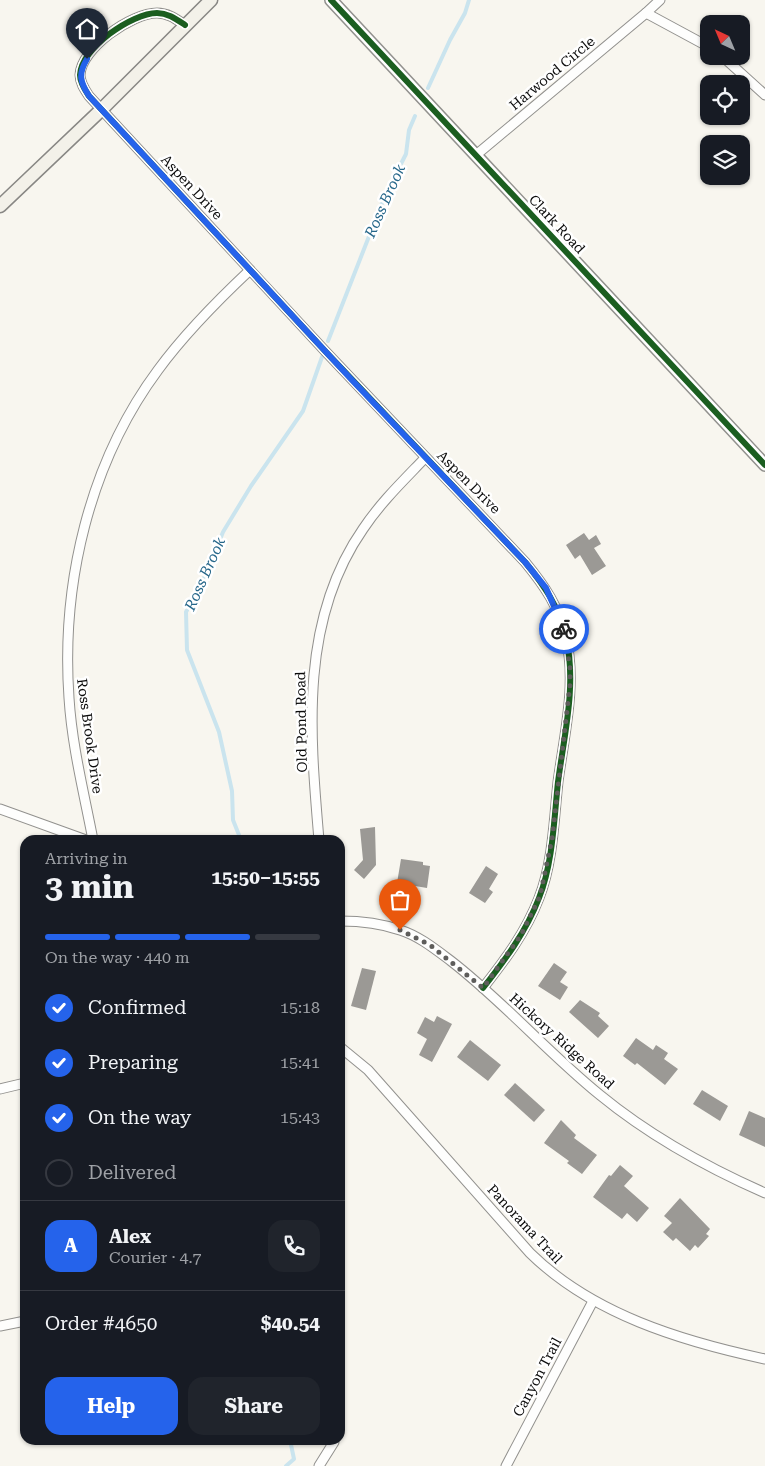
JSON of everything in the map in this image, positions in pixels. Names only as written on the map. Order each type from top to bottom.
[{"type":"main road","points":[[0,206],[101,110],[211,0]]},
{"type":"street","name":"Clark Road","points":[[331,0],[765,465]]},
{"type":"street","name":"Harwood Circle","points":[[476,155],[660,0]]},
{"type":"street","name":"Aspen Drive","points":[[185,25],[165,14],[156,13],[125,22],[104,39],[87,59],[80,76],[86,91],[101,110],[425,458],[525,562],[546,588],[555,605],[567,640],[570,685],[552,839],[544,881],[540,896],[521,935],[483,988]]},
{"type":"street","points":[[646,13],[700,42]]},
{"type":"street","points":[[732,65],[765,95]]},
{"type":"street","name":"Ross Brook Drive","points":[[91,835],[74,746],[67,658],[71,593],[87,517],[109,455],[141,394],[179,343],[212,306],[250,270]]},
{"type":"street","name":"Old Pond Road","points":[[319,835],[311,702],[313,667],[321,622],[341,567],[362,530],[387,497],[425,458]]},
{"type":"street","points":[[0,809],[72,835]]},
{"type":"street","name":"Hickory Ridge Road","points":[[345,921],[380,924],[408,933],[430,945],[483,988],[578,1076],[628,1117],[710,1167],[765,1193]]},
{"type":"street","name":"Panorama Trail","points":[[345,1050],[368,1070],[530,1253],[554,1276],[593,1301],[706,1345],[765,1359]]},
{"type":"street","points":[[0,1089],[20,1084]]},
{"type":"street","name":"Canyon Trail","points":[[506,1466],[593,1301]]},
{"type":"street","points":[[0,1326],[20,1322]]},
{"type":"street","points":[[319,1466],[332,1445]]},
{"type":"building","points":[[584,533],[589,540],[596,535],[601,544],[594,548],[606,566],[592,575],[580,555],[575,559],[566,545]]},
{"type":"building","points":[[375,827],[376,865],[364,879],[354,870],[363,860],[360,829]]},
{"type":"building","points":[[401,859],[423,862],[423,865],[430,866],[427,888],[397,883]]},
{"type":"building","points":[[486,866],[498,874],[489,889],[493,892],[485,903],[469,893]]},
{"type":"building","points":[[554,963],[567,972],[560,982],[568,987],[560,1000],[538,986]]},
{"type":"building","points":[[362,968],[376,971],[366,1010],[351,1006]]},
{"type":"building","points":[[580,1000],[600,1013],[598,1016],[609,1026],[598,1038],[569,1012]]},
{"type":"building","points":[[437,1016],[452,1024],[432,1062],[419,1055],[427,1039],[417,1033],[425,1017],[434,1022]]},
{"type":"building","points":[[636,1038],[653,1050],[656,1045],[668,1053],[664,1059],[678,1069],[665,1085],[637,1063],[635,1065],[623,1056]]},
{"type":"building","points":[[470,1040],[501,1065],[488,1081],[457,1057]]},
{"type":"building","points":[[515,1083],[545,1110],[534,1122],[504,1095]]},
{"type":"building","points":[[702,1090],[728,1106],[720,1121],[693,1104]]},
{"type":"building","points":[[749,1111],[765,1118],[765,1147],[739,1135]]},
{"type":"building","points":[[561,1120],[576,1135],[574,1138],[597,1155],[582,1174],[567,1163],[569,1161],[544,1143]]},
{"type":"building","points":[[620,1165],[633,1176],[624,1186],[649,1208],[637,1222],[627,1213],[622,1219],[593,1197],[609,1175],[611,1176]]},
{"type":"building","points":[[680,1198],[710,1229],[706,1234],[709,1236],[698,1248],[695,1245],[690,1251],[676,1238],[673,1241],[663,1232],[672,1223],[664,1216]]},
{"type":"waterway","name":"Ross Brook","points":[[428,88],[450,40],[465,13],[469,0]]},
{"type":"waterway","name":"Ross Brook","points":[[328,341],[386,193],[406,154],[409,130],[415,116]]},
{"type":"waterway","name":"Ross Brook","points":[[239,835],[233,820],[232,791],[219,732],[187,650],[186,612],[206,574],[223,532],[251,486],[303,411],[322,357]]},
{"type":"waterway","name":"Ross Brook","points":[[286,1466],[294,1459],[291,1445]]},
{"type":"cycle path","points":[[331,0],[765,465]]},
{"type":"cycle path","points":[[185,25],[161,13],[147,15],[122,25],[98,44],[89,54],[83,65],[80,78],[89,96],[326,352],[525,562],[539,579],[560,617],[569,656],[570,692],[547,870],[539,898],[528,922],[507,956],[483,988]]},
{"type":"way so far","points":[[400,930],[430,945],[483,988],[521,935],[540,896],[552,839],[570,685],[570,668],[564,629]]},
{"type":"route","points":[[87,59],[80,76],[81,83],[89,96],[425,458],[497,530],[546,588],[564,629]]}]
